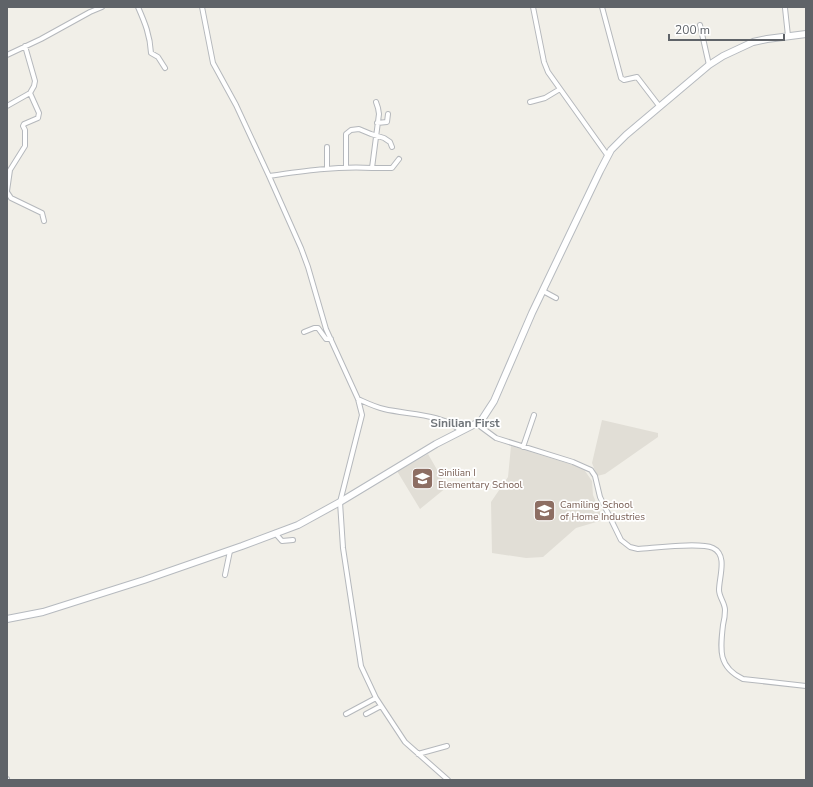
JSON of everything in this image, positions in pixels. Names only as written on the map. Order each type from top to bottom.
[{"type":"street","points":[[7,55],[102,7]]},
{"type":"street","points":[[138,7],[149,34],[151,53],[158,57],[165,68]]},
{"type":"street","points":[[202,7],[213,63],[236,106],[301,248],[308,266],[326,329],[358,399],[362,415],[362,420],[340,502],[343,548],[361,666],[376,698],[405,742],[448,780]]},
{"type":"street","points":[[533,7],[545,66],[549,75],[608,156]]},
{"type":"street","points":[[602,7],[621,78],[624,80],[637,77],[660,107]]},
{"type":"street","points":[[785,8],[788,36]]},
{"type":"street","points":[[700,25],[709,65]]},
{"type":"street","points":[[7,619],[43,612],[151,578],[298,525],[340,502],[436,444],[477,424],[484,417],[494,401],[516,348],[585,201],[608,156],[622,138],[709,65],[723,56],[742,46],[767,39],[806,34]]},
{"type":"street","points":[[7,106],[30,93],[34,86],[35,81],[25,46]]},
{"type":"street","points":[[530,102],[544,98],[560,89]]},
{"type":"street","points":[[30,93],[39,112],[39,116],[23,126],[25,130],[25,146],[22,154],[11,168],[7,192],[11,198],[42,213],[44,221]]},
{"type":"street","points":[[372,168],[379,111],[376,102]]},
{"type":"street","points":[[377,123],[388,122],[388,114]]},
{"type":"street","points":[[346,167],[346,136],[348,133],[356,129],[386,139],[390,142],[392,147]]},
{"type":"street","points":[[327,147],[328,168]]},
{"type":"street","points":[[269,176],[328,168],[392,168],[399,159]]},
{"type":"street","points":[[543,291],[556,298]]},
{"type":"street","points":[[304,332],[318,328],[326,339],[331,340]]},
{"type":"street","points":[[358,399],[380,408],[422,415],[450,422],[461,431]]},
{"type":"street","points":[[523,447],[534,415]]},
{"type":"street","points":[[477,424],[496,438],[573,462],[591,470],[595,476],[598,492],[602,502],[621,540],[630,547],[638,549],[703,546],[718,551],[722,560],[719,591],[725,610],[721,652],[725,665],[735,675],[743,679],[806,686]]},
{"type":"street","points":[[275,533],[282,540],[293,540]]},
{"type":"street","points":[[225,575],[230,550]]},
{"type":"street","points":[[346,714],[376,698]]},
{"type":"street","points":[[366,714],[381,706]]},
{"type":"street","points":[[418,754],[447,746]]},
{"type":"shaded area","name":"Camiling School of Home Industries","points":[[602,420],[658,433],[658,437],[605,474],[597,476],[592,463]]},
{"type":"shaded area","name":"Camiling School of Home Industries","points":[[511,446],[583,468],[592,481],[593,495],[603,520],[576,528],[543,557],[526,558],[492,553],[491,502],[508,477]]},
{"type":"shaded area","name":"Sinilian I Elementary School","points":[[428,454],[447,487],[420,509],[397,471]]},
{"type":"place","name":"Sinilian I Elementary School","points":[[422,479]]},
{"type":"place","name":"Camiling School of Home Industries","points":[[545,511]]},
{"type":"district","name":"Sinilian First","points":[[465,423]]}]
